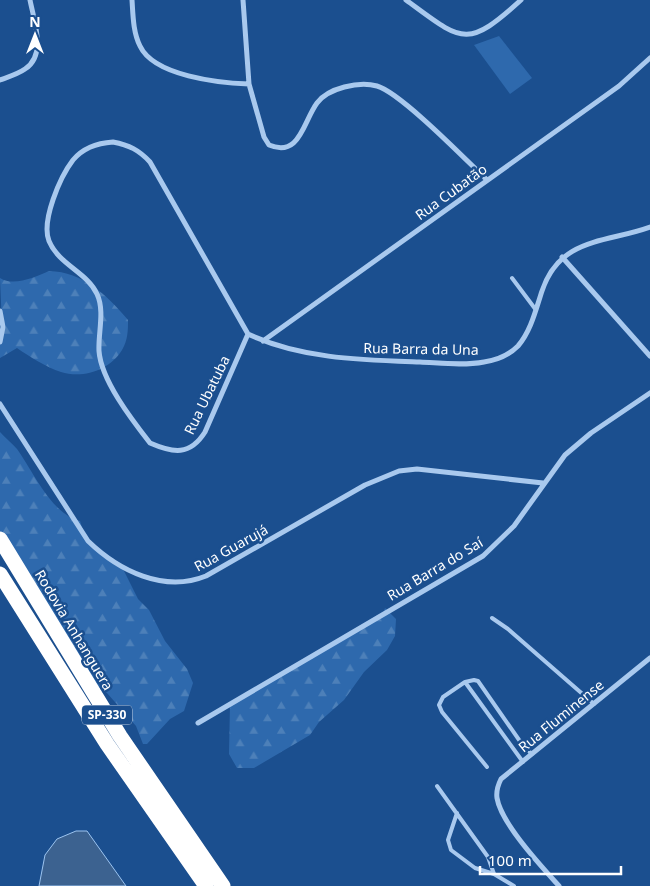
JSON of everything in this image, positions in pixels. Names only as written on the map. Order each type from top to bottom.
[{"type":"highway","name":"Rodovia Anhanguera","points":[[0,539],[120,736],[223,886]]},
{"type":"highway","name":"SP-330","points":[[0,574],[108,744],[206,886]]},
{"type":"street","points":[[0,80],[25,70],[36,56],[37,38],[30,0]]},
{"type":"street","points":[[132,0],[139,45],[145,55],[154,63],[165,69],[222,82],[249,84]]},
{"type":"street","points":[[243,0],[249,84],[264,137],[274,147],[286,148],[294,144],[317,103],[328,94],[350,86],[377,86],[394,96],[429,125],[487,180]]},
{"type":"street","points":[[406,0],[442,27],[454,33],[469,34],[490,27],[521,0]]},
{"type":"street","name":"Rua Cubatão","points":[[263,341],[619,86],[650,58]]},
{"type":"street","name":"Rua Ubatuba","points":[[113,142],[128,145],[142,153],[150,162],[248,334],[198,443],[181,451],[162,448],[150,443],[106,377],[101,364],[99,351],[101,305],[97,293],[58,257],[49,242],[46,230],[51,207],[73,160],[99,143],[113,142]]},
{"type":"street","name":"Rua Barra da Una","points":[[248,334],[263,341],[328,356],[464,364],[484,363],[502,358],[518,346],[527,333],[550,272],[562,257],[576,247],[650,226]]},
{"type":"street","points":[[562,257],[650,356]]},
{"type":"street","points":[[0,311],[3,327],[0,342]]},
{"type":"street","name":"Rua Barra do Saí","points":[[198,723],[483,556],[514,526],[543,483],[565,455],[591,433],[650,393]]},
{"type":"street","name":"Rua Guarujá","points":[[0,404],[88,541],[104,556],[123,568],[165,582],[194,581],[206,576],[365,485],[399,471],[417,469],[543,483]]},
{"type":"street","name":"Rua Fluminense","points":[[559,886],[527,850],[504,814],[497,796],[497,787],[501,779],[650,658]]},
{"type":"lane","points":[[512,278],[536,310]]},
{"type":"lane","points":[[492,618],[508,629],[594,704]]},
{"type":"lane","points":[[487,767],[442,712],[439,705],[443,697],[465,682],[478,681],[524,747],[532,754]]},
{"type":"lane","points":[[465,682],[523,762]]},
{"type":"lane","points":[[437,786],[488,857],[494,874]]},
{"type":"lane","points":[[457,813],[448,840],[452,850],[474,868],[494,874],[514,886]]},
{"type":"green space","points":[[499,36],[532,78],[510,94],[474,45]]},
{"type":"green space","points":[[49,271],[73,276],[93,286],[112,302],[128,320],[127,335],[122,350],[117,357],[103,368],[87,373],[69,374],[38,362],[17,348],[0,358],[0,328],[2,326],[0,278],[12,282],[31,278]]},
{"type":"green space","points":[[0,432],[17,449],[44,491],[60,510],[80,521],[86,540],[114,559],[124,571],[138,599],[149,610],[165,641],[187,669],[193,683],[184,711],[170,719],[147,744],[143,744],[136,726],[107,693],[100,690],[0,536]]},
{"type":"green space","points":[[385,608],[396,619],[395,636],[387,650],[364,672],[344,700],[319,722],[310,735],[254,768],[237,768],[229,754],[230,705],[384,611]]},
{"type":"shaded area","points":[[76,831],[87,831],[126,886],[39,886],[45,855],[57,839]]}]
